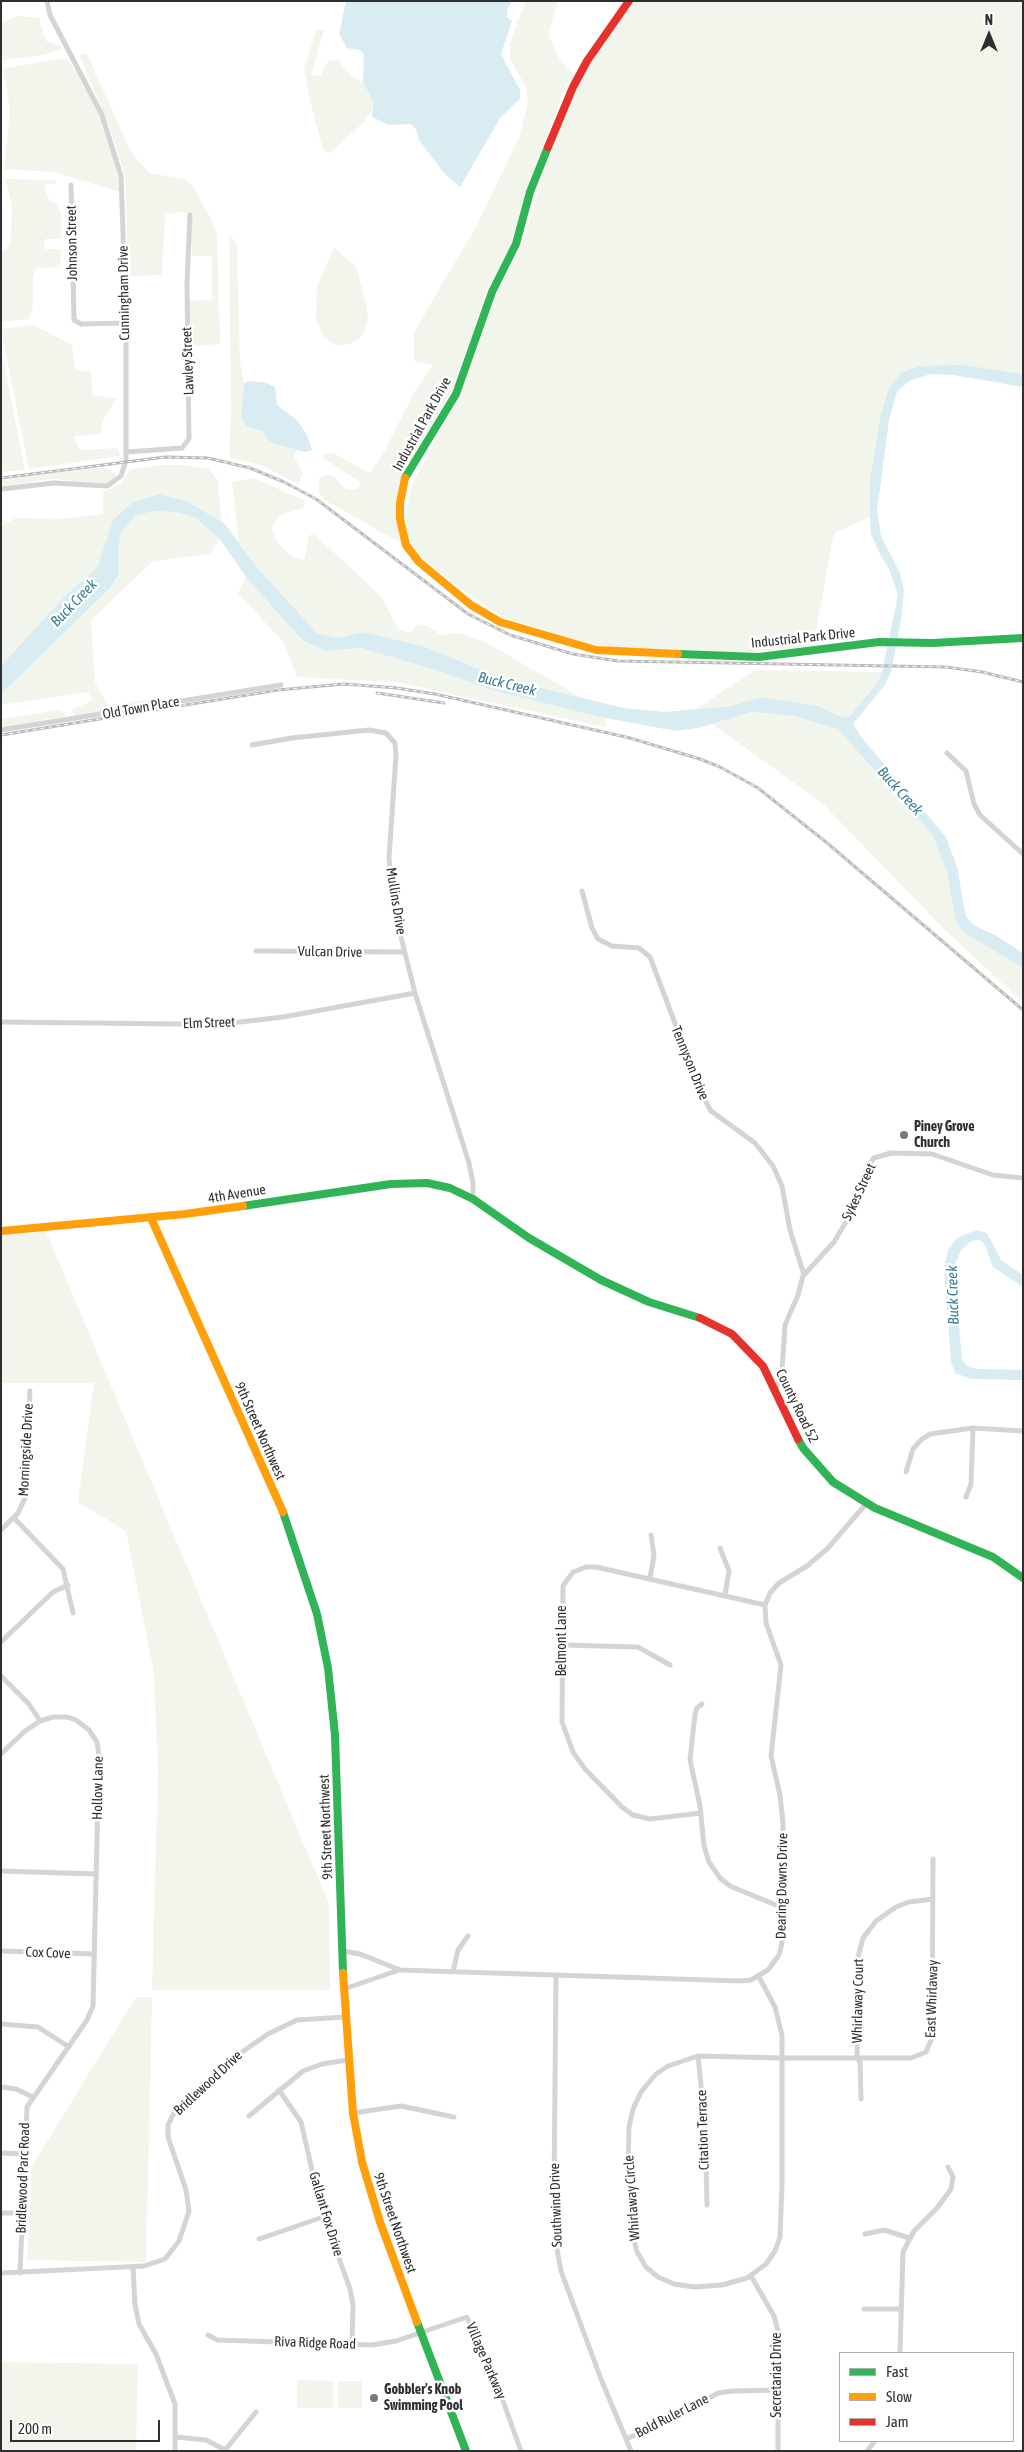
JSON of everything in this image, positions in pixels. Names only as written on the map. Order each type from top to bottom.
[{"type":"street","name":"Cunningham Drive","points":[[1,489],[54,482],[107,486],[121,476],[127,452],[123,191],[118,163],[102,115],[50,15],[47,1]]},
{"type":"street","name":"Industrial Park Drive","points":[[629,1],[587,61],[573,87],[530,192],[516,244],[492,292],[456,394],[405,477],[400,503],[400,519],[406,545],[419,562],[444,584],[471,605],[500,622],[596,650],[759,657],[879,642],[1023,638]]},
{"type":"street","name":"Johnson Street","points":[[71,185],[74,320],[78,324],[126,323]]},
{"type":"street","name":"Lawley Street","points":[[127,452],[182,448],[189,439],[187,284],[190,215]]},
{"type":"street","name":"Old Town Place","points":[[1,730],[281,685]]},
{"type":"street","points":[[252,745],[370,730],[381,731],[393,739]]},
{"type":"street","name":"Mullins Drive","points":[[394,732],[393,739],[396,755],[389,873],[393,905],[415,993],[468,1163],[473,1183],[473,1198]]},
{"type":"street","points":[[947,753],[966,771],[974,804],[980,815],[1023,854]]},
{"type":"street","name":"Tennyson Drive","points":[[582,892],[592,928],[598,939],[612,946],[639,948],[650,957],[702,1095],[711,1111],[719,1119],[755,1143],[773,1166],[782,1186],[790,1230],[804,1275]]},
{"type":"street","name":"Vulcan Drive","points":[[256,951],[404,952]]},
{"type":"street","name":"Elm Street","points":[[1,1022],[179,1024],[240,1022],[289,1016],[415,993]]},
{"type":"street","name":"Sykes Street","points":[[804,1275],[834,1242],[850,1215],[867,1168],[877,1156],[891,1153],[932,1154],[993,1175],[1023,1178]]},
{"type":"street","name":"4th Avenue","points":[[1,1231],[151,1218],[411,1182],[440,1185],[473,1198]]},
{"type":"street","name":"County Road 52","points":[[473,1198],[529,1238],[601,1280],[649,1302],[705,1319],[724,1328],[752,1352],[776,1389],[796,1436],[813,1461],[833,1482],[866,1504],[983,1552],[1023,1578]]},
{"type":"street","name":"9th Street Northwest","points":[[151,1218],[282,1510],[303,1567],[317,1614],[333,1706],[347,2060],[353,2113],[369,2187],[466,2451]]},
{"type":"street","points":[[776,1389],[782,1371],[785,1325],[804,1275]]},
{"type":"street","name":"Morningside Drive","points":[[1,1530],[21,1509],[26,1492],[30,1391]]},
{"type":"street","points":[[966,1496],[971,1484],[972,1428]]},
{"type":"street","points":[[906,1472],[913,1449],[925,1436],[943,1431],[972,1428],[1023,1431]]},
{"type":"street","points":[[765,1605],[779,1583],[807,1566],[827,1549],[866,1504]]},
{"type":"street","points":[[14,1518],[60,1566],[68,1585],[73,1613]]},
{"type":"street","points":[[650,1578],[654,1561],[651,1535]]},
{"type":"street","points":[[720,1548],[729,1571],[725,1595]]},
{"type":"street","name":"Belmont Lane","points":[[701,1813],[650,1820],[633,1815],[579,1762],[566,1737],[562,1722],[562,1591],[566,1581],[573,1572],[586,1566],[650,1578],[765,1605]]},
{"type":"street","points":[[1,1642],[53,1592],[68,1585]]},
{"type":"street","name":"Dearing Downs Drive","points":[[759,1977],[772,1967],[779,1955],[782,1943],[783,1908],[783,1815],[771,1756],[781,1665],[766,1623],[765,1605]]},
{"type":"street","points":[[562,1645],[638,1647],[670,1665]]},
{"type":"street","points":[[1,1676],[28,1704],[40,1721],[25,1731],[1,1754]]},
{"type":"street","points":[[702,1704],[695,1714],[690,1752],[701,1813],[705,1852],[720,1878],[730,1886],[783,1908]]},
{"type":"street","name":"Hollow Lane","points":[[40,1721],[53,1717],[76,1720],[89,1730],[96,1742],[99,1756],[94,1954]]},
{"type":"street","name":"East Whirlaway","points":[[782,2058],[916,2058],[926,2052],[930,2046],[933,2006],[933,1859]]},
{"type":"street","points":[[1,1871],[96,1874]]},
{"type":"street","name":"Whirlaway Court","points":[[861,2099],[858,2059],[858,1957],[863,1938],[876,1921],[896,1907],[909,1902],[933,1900]]},
{"type":"street","points":[[453,1972],[458,1950],[468,1936]]},
{"type":"street","name":"Cox Cove","points":[[1,1951],[94,1954]]},
{"type":"street","points":[[342,1951],[360,1954],[400,1970],[724,1981],[751,1980],[759,1977]]},
{"type":"street","name":"Bridlewood Parc Road","points":[[20,2273],[26,2116],[33,2096],[69,2047],[92,2010],[94,1954]]},
{"type":"street","points":[[344,1989],[400,1970]]},
{"type":"street","name":"Southwind Drive","points":[[556,1975],[554,2199],[557,2249],[570,2295],[601,2379],[631,2451]]},
{"type":"street","name":"Whirlaway Circle","points":[[759,1977],[778,2017],[782,2035],[782,2058],[781,2231],[776,2248],[769,2260],[751,2276],[722,2285],[694,2287],[674,2284],[650,2271],[642,2263],[635,2248],[628,2171],[629,2127],[633,2109],[641,2092],[656,2074],[679,2060],[698,2056],[782,2058]]},
{"type":"street","name":"Bridlewood Drive","points":[[1,2273],[144,2266],[165,2259],[179,2241],[187,2220],[189,2207],[186,2190],[168,2137],[168,2125],[175,2112],[232,2059],[268,2034],[297,2020],[345,2016]]},
{"type":"street","points":[[1,2024],[38,2027],[69,2047]]},
{"type":"street","name":"Citation Terrace","points":[[698,2056],[705,2124],[707,2205]]},
{"type":"street","points":[[249,2116],[298,2074],[322,2064],[347,2060]]},
{"type":"street","points":[[1,2087],[16,2089],[33,2096]]},
{"type":"street","name":"Gallant Fox Drive","points":[[279,2090],[301,2122],[324,2217],[350,2289],[353,2313],[352,2345]]},
{"type":"street","points":[[353,2113],[401,2106],[420,2108],[454,2117]]},
{"type":"street","points":[[1,2153],[24,2154]]},
{"type":"street","points":[[900,2352],[902,2257],[909,2238],[951,2189],[953,2177],[948,2167]]},
{"type":"street","points":[[1,2212],[22,2213]]},
{"type":"street","points":[[259,2239],[324,2217]]},
{"type":"street","points":[[864,2234],[884,2230],[909,2238]]},
{"type":"street","points":[[132,2267],[135,2305],[139,2324],[156,2354],[175,2404],[175,2451]]},
{"type":"street","name":"Secretariat Drive","points":[[751,2276],[766,2301],[777,2326],[778,2451]]},
{"type":"street","points":[[864,2308],[900,2309]]},
{"type":"street","name":"Village Parkway","points":[[421,2332],[460,2318],[468,2318],[498,2387],[520,2450]]},
{"type":"street","name":"Riva Ridge Road","points":[[208,2335],[217,2340],[352,2345],[388,2343],[421,2332]]},
{"type":"street","name":"Bold Ruler Lane","points":[[626,2439],[673,2419],[718,2393],[733,2390],[778,2390]]},
{"type":"street","points":[[176,2437],[206,2440],[227,2450],[256,2412]]},
{"type":"street","points":[[512,2451],[520,2450]]},
{"type":"shaded area","points":[[525,1],[558,1],[548,35],[561,62],[573,74],[564,90],[529,184],[513,243],[488,289],[453,389],[406,468],[399,485],[397,507],[401,543],[326,501],[319,493],[319,478],[325,475],[334,476],[344,488],[354,490],[359,488],[360,482],[323,458],[324,454],[333,453],[370,473],[384,452],[415,391],[433,365],[414,361],[414,333],[474,231],[519,138],[528,102],[526,88],[510,58],[510,44]]},
{"type":"shaded area","points":[[635,1],[1023,1],[1023,374],[1005,371],[901,373],[888,389],[880,419],[870,480],[870,517],[834,533],[813,646],[742,653],[619,648],[583,643],[502,617],[441,574],[413,548],[406,528],[407,505],[412,485],[460,393],[496,295],[522,246],[558,124],[587,69]]},
{"type":"shaded area","points":[[17,16],[39,18],[46,41],[61,46],[62,49],[43,55],[2,60],[1,24]]},
{"type":"shaded area","points":[[324,29],[311,76],[321,75],[328,61],[338,60],[351,76],[363,82],[373,103],[372,110],[365,121],[330,153],[323,150],[304,68],[316,31]]},
{"type":"shaded area","points":[[87,54],[131,152],[149,173],[185,179],[192,185],[211,219],[217,234],[220,344],[191,346],[189,301],[212,300],[212,256],[192,256],[191,214],[182,212],[165,215],[162,275],[128,276],[125,176],[109,126],[80,56]]},
{"type":"shaded area","points":[[63,58],[69,61],[86,87],[105,128],[114,159],[120,192],[54,172],[4,169],[10,110],[3,69]]},
{"type":"shaded area","points":[[5,179],[56,180],[56,184],[45,184],[45,190],[50,202],[57,203],[61,216],[61,239],[45,239],[44,249],[61,249],[60,267],[37,268],[33,276],[33,305],[29,319],[1,322],[1,251],[5,251],[11,243],[12,205]]},
{"type":"shaded area","points":[[229,234],[237,245],[240,362],[244,384],[241,417],[253,429],[264,432],[268,440],[274,444],[296,450],[294,457],[303,473],[298,484],[263,466],[229,457],[231,414]]},
{"type":"shaded area","points":[[334,248],[356,266],[368,317],[364,332],[358,340],[346,345],[335,345],[324,337],[316,320],[317,286]]},
{"type":"shaded area","points":[[33,325],[72,345],[75,370],[91,371],[92,395],[116,399],[102,422],[101,434],[74,436],[79,450],[118,448],[120,456],[29,469],[1,329]]},
{"type":"shaded area","points":[[1,349],[25,470],[1,472]]},
{"type":"shaded area","points":[[161,465],[185,465],[208,469],[218,480],[221,521],[187,501],[159,494],[133,502],[113,520],[97,568],[64,597],[1,666],[1,526],[16,518],[62,519],[103,514],[103,492],[122,483],[130,469]]},
{"type":"shaded area","points":[[97,467],[109,469],[117,474],[110,482],[101,485],[54,479],[1,486],[1,480]]},
{"type":"shaded area","points":[[253,478],[306,501],[303,508],[283,514],[277,519],[272,528],[278,544],[293,557],[304,560],[309,535],[315,535],[381,596],[398,629],[410,633],[417,624],[427,626],[441,635],[460,633],[487,643],[582,698],[504,679],[423,646],[364,632],[337,638],[317,633],[260,571],[239,542],[232,482]]},
{"type":"shaded area","points":[[154,511],[176,512],[194,517],[220,539],[210,554],[153,561],[91,620],[95,683],[108,705],[160,698],[160,701],[74,717],[72,709],[92,701],[88,692],[1,705],[1,694],[108,590],[119,576],[118,549],[121,532],[135,516]]},
{"type":"shaded area","points":[[246,577],[302,640],[325,651],[361,648],[442,672],[495,691],[605,718],[606,727],[395,682],[297,677],[284,643],[238,593]]},
{"type":"shaded area","points":[[755,670],[882,672],[877,683],[849,717],[845,718],[832,711],[761,697],[731,706],[696,709]]},
{"type":"shaded area","points":[[60,710],[67,716],[1,728],[1,719]]},
{"type":"shaded area","points":[[752,712],[794,716],[838,729],[851,741],[932,834],[947,872],[956,922],[963,932],[1023,968],[1023,1003],[942,927],[822,803],[712,724]]},
{"type":"shaded area","points":[[45,1229],[329,1904],[330,1990],[152,1990],[158,1773],[154,1673],[126,1531],[78,1502],[94,1383],[1,1383],[1,1234]]},
{"type":"shaded area","points":[[136,1997],[152,1997],[146,2262],[27,2260],[32,2166]]},
{"type":"shaded area","points":[[1,2362],[138,2364],[136,2451],[1,2451]]},
{"type":"shaded area","points":[[297,2380],[333,2381],[333,2408],[297,2408]]},
{"type":"shaded area","points":[[338,2381],[362,2381],[362,2408],[338,2408]]},
{"type":"water","points":[[346,1],[512,1],[507,10],[507,17],[512,21],[501,54],[520,90],[520,99],[500,118],[460,187],[443,172],[419,140],[416,129],[411,124],[389,125],[372,117],[373,102],[363,82],[364,54],[359,50],[347,48],[339,34]]},
{"type":"water","name":"Buck Creek","points":[[963,365],[1023,374],[1023,387],[953,375],[931,374],[909,381],[897,392],[889,420],[877,511],[881,536],[900,573],[904,591],[901,620],[891,672],[885,685],[853,724],[862,738],[946,837],[957,867],[966,917],[975,926],[995,935],[1023,953],[1023,968],[963,932],[956,922],[947,872],[932,834],[838,729],[794,716],[752,712],[698,728],[676,731],[605,718],[495,691],[442,672],[361,648],[325,651],[302,640],[246,577],[220,539],[194,517],[176,512],[154,511],[135,516],[121,532],[118,549],[119,575],[108,590],[1,694],[1,666],[64,597],[97,568],[113,520],[133,502],[159,494],[187,501],[225,524],[260,571],[317,633],[337,638],[364,632],[423,646],[504,679],[624,708],[665,712],[731,706],[761,697],[818,706],[845,718],[849,717],[877,683],[882,672],[898,595],[889,569],[871,534],[870,517],[870,480],[880,419],[888,389],[901,373],[920,366]]},
{"type":"water","points":[[248,381],[264,382],[275,387],[277,405],[298,421],[307,435],[312,450],[305,452],[274,444],[268,440],[264,432],[246,426],[241,417],[244,384]]},
{"type":"water","name":"Buck Creek","points":[[976,1230],[987,1233],[1001,1260],[1023,1275],[1023,1287],[993,1267],[984,1243],[979,1240],[971,1241],[961,1250],[954,1266],[962,1360],[969,1367],[979,1369],[1023,1370],[1023,1380],[971,1379],[955,1373],[951,1361],[944,1270],[948,1250],[957,1238]]},
{"type":"railway","points":[[1,478],[165,457],[208,458],[250,468],[284,482],[316,499],[468,614],[510,635],[573,654],[618,661],[946,667],[982,672],[1023,682]]},
{"type":"railway","points":[[1,735],[278,690],[344,684],[397,688],[435,694],[630,738],[700,759],[720,767],[758,788],[826,842],[1023,1010]]},
{"type":"railway","points":[[377,693],[444,703]]},
{"type":"traffic: fast","points":[[405,478],[456,394],[492,292],[516,244],[530,192],[548,147]]},
{"type":"traffic: fast","points":[[678,654],[759,657],[879,642],[933,643],[1023,638]]},
{"type":"traffic: fast","points":[[243,1206],[391,1184],[427,1183],[450,1188],[473,1199],[529,1238],[601,1280],[649,1302],[700,1318]]},
{"type":"traffic: fast","points":[[798,1439],[803,1448],[833,1482],[875,1508],[993,1557],[1023,1578]]},
{"type":"traffic: fast","points":[[283,1512],[317,1614],[328,1668],[335,1735],[343,1973]]},
{"type":"traffic: fast","points":[[417,2322],[466,2451]]},
{"type":"traffic: slow","points":[[405,478],[400,503],[400,519],[406,545],[419,562],[471,605],[500,622],[596,650],[678,654]]},
{"type":"traffic: slow","points":[[1,1231],[185,1214],[243,1206]]},
{"type":"traffic: slow","points":[[151,1218],[283,1512]]},
{"type":"traffic: slow","points":[[343,1973],[353,2113],[362,2162],[380,2222],[417,2322]]},
{"type":"traffic: jam","points":[[548,147],[573,87],[587,61],[629,1]]},
{"type":"traffic: jam","points":[[700,1318],[732,1334],[763,1366],[798,1439]]},
{"type":"place","name":"Piney Grove Church","points":[[904,1135]]},
{"type":"place","name":"Gobbler's Knob Swimming Pool","points":[[374,2398]]}]
